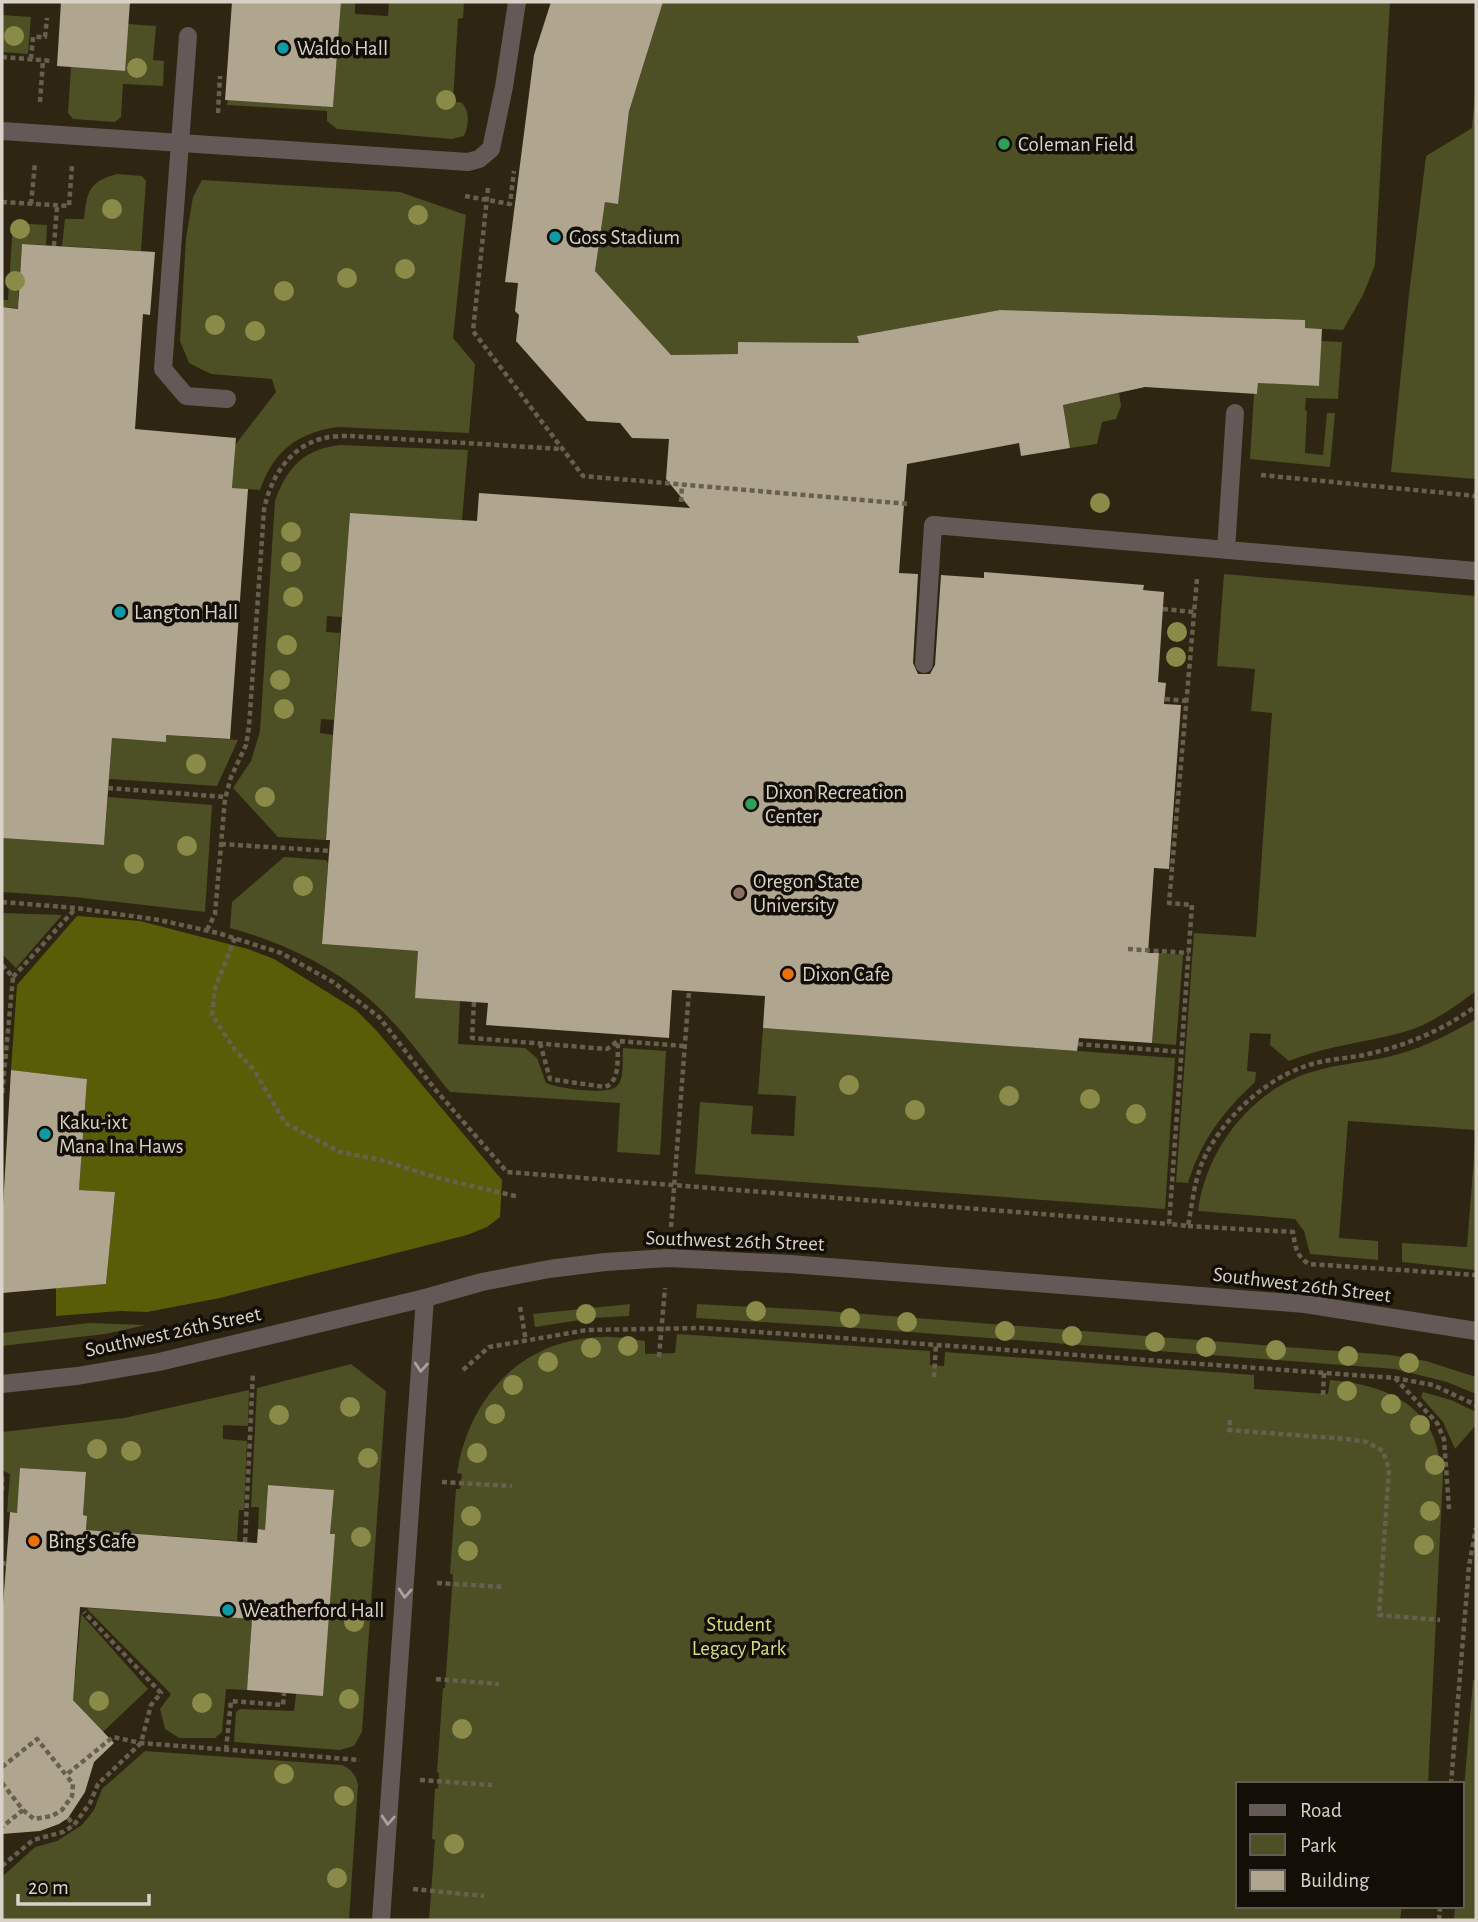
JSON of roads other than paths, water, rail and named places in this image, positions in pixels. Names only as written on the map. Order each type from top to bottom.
[{"type":"street","points":[[2,131],[468,162],[479,159],[491,149],[517,2]]},
{"type":"street","points":[[188,36],[163,369],[186,397],[227,399]]},
{"type":"street","points":[[1226,550],[1235,413]]},
{"type":"street","points":[[924,664],[933,525],[1476,571]]},
{"type":"street","name":"Southwest 26th Street","points":[[2,1384],[77,1376],[159,1362],[482,1282],[549,1269],[668,1258],[790,1264],[1305,1304],[1476,1331]]},
{"type":"street","points":[[381,1920],[425,1298]]},
{"type":"place","name":"Waldo Hall","points":[[283,48]]},
{"type":"place","name":"Coleman Field","points":[[1004,144]]},
{"type":"place","name":"Goss Stadium","points":[[555,237]]},
{"type":"place","name":"Langton Hall","points":[[120,612]]},
{"type":"place","name":"Dixon Recreation Center","points":[[751,804]]},
{"type":"place","name":"Oregon State University","points":[[739,893]]},
{"type":"place","name":"Dixon Cafe","points":[[788,974]]},
{"type":"place","name":"Kaku-ixt Mana Ina Haws","points":[[45,1134]]},
{"type":"place","name":"Bing's Cafe","points":[[34,1541]]},
{"type":"place","name":"Weatherford Hall","points":[[228,1610]]},
{"type":"park label","name":"Student Legacy Park","points":[[739,1636]]}]
